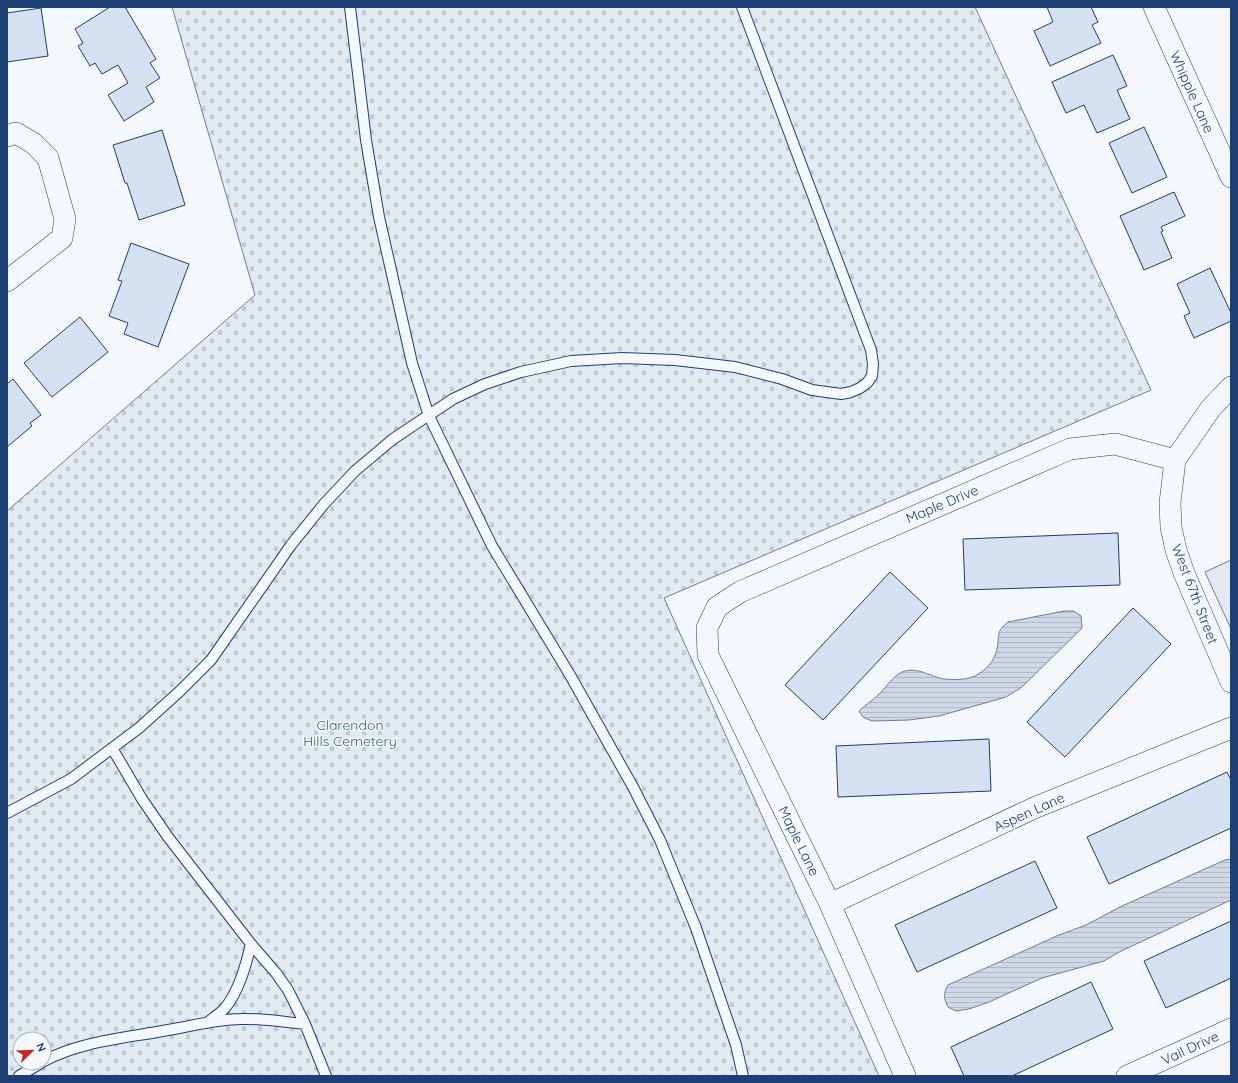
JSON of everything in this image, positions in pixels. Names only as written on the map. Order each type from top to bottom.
[{"type":"street","name":"Whipple Lane","points":[[1154,7],[1231,176]]},
{"type":"street","points":[[7,136],[16,133],[33,143],[48,158],[65,219],[62,238],[7,281]]},
{"type":"street","points":[[1175,460],[1211,408],[1231,387]]},
{"type":"street","name":"Maple Drive","points":[[717,607],[740,592],[1070,449],[1115,444],[1175,460]]},
{"type":"street","name":"West 67th Street","points":[[1175,460],[1170,503],[1171,528],[1178,556],[1231,682]]},
{"type":"street","name":"Maple Lane","points":[[717,607],[707,628],[708,654],[830,904],[904,1076]]},
{"type":"street","name":"Aspen Lane","points":[[830,904],[1034,808],[1231,728]]},
{"type":"street","name":"Vail Drive","points":[[1127,1076],[1231,1029]]},
{"type":"lane","points":[[350,7],[366,140],[379,217],[412,363],[429,416],[492,546],[570,675],[633,787],[660,840],[696,928],[736,1045],[743,1076]]},
{"type":"lane","points":[[7,813],[71,779],[139,728],[180,692],[211,660],[291,545],[324,504],[355,471],[394,438],[453,399],[485,384],[521,372],[571,361],[622,358],[675,360],[736,367],[782,379],[812,390],[841,394],[851,392],[867,383],[872,376],[874,364],[872,350],[742,7]]},
{"type":"lane","points":[[112,748],[142,799],[168,837],[288,990],[305,1024],[326,1076]]},
{"type":"lane","points":[[208,1022],[225,1009],[234,993],[245,969],[251,944]]},
{"type":"lane","points":[[52,1058],[73,1049],[208,1022],[259,1018],[305,1024]]},
{"type":"green space","name":"Clarendon Hills Cemetery","points":[[172,7],[975,7],[1151,390],[664,598],[879,1076],[7,1076],[7,511],[255,295]]},
{"type":"green space","points":[[1231,560],[1231,629],[1205,572]]},
{"type":"shaded area","points":[[1064,611],[1074,611],[1081,616],[1082,628],[1022,687],[1006,697],[939,716],[909,720],[872,721],[863,717],[859,711],[878,695],[895,677],[908,670],[918,671],[939,678],[955,680],[975,676],[986,668],[994,658],[1000,631],[1008,622]]},
{"type":"shaded area","points":[[1231,859],[1231,900],[1119,952],[1104,961],[1042,978],[989,1002],[969,1009],[956,1011],[948,1007],[945,991],[948,985],[1059,935],[1086,925],[1122,906],[1225,860]]},
{"type":"building","points":[[110,7],[125,7],[156,59],[150,63],[160,78],[146,87],[154,102],[124,121],[108,95],[128,83],[118,65],[102,74],[95,63],[90,66],[78,46],[83,43],[75,29]]},
{"type":"building","points":[[1047,7],[1091,7],[1098,22],[1092,25],[1101,43],[1050,66],[1034,31],[1053,22]]},
{"type":"building","points":[[41,8],[48,56],[7,62],[7,13]]},
{"type":"building","points":[[1113,55],[1127,86],[1117,90],[1130,119],[1097,133],[1084,105],[1066,113],[1052,82]]},
{"type":"building","points":[[1144,127],[1167,177],[1132,193],[1109,143]]},
{"type":"building","points":[[162,130],[185,205],[139,220],[113,145]]},
{"type":"building","points":[[1174,192],[1185,216],[1161,227],[1163,231],[1161,232],[1172,258],[1144,270],[1120,216]]},
{"type":"building","points":[[131,243],[189,264],[158,347],[124,334],[128,323],[109,316],[122,281],[118,280]]},
{"type":"building","points":[[1210,268],[1231,313],[1231,321],[1194,338],[1184,316],[1190,313],[1177,284]]},
{"type":"building","points":[[80,317],[108,352],[52,397],[24,363]]},
{"type":"building","points":[[13,379],[41,415],[30,423],[32,426],[7,447],[7,384]]},
{"type":"building","points":[[1118,533],[1120,585],[965,590],[963,539]]},
{"type":"building","points":[[890,572],[928,608],[823,720],[785,685]]},
{"type":"building","points":[[1133,608],[1171,644],[1065,757],[1027,722]]},
{"type":"building","points":[[989,739],[991,791],[838,797],[836,746]]},
{"type":"building","points":[[1227,772],[1231,780],[1231,828],[1109,884],[1087,837]]},
{"type":"building","points":[[1035,861],[1057,908],[917,972],[895,925]]},
{"type":"building","points":[[1231,921],[1231,978],[1166,1008],[1144,961]]},
{"type":"building","points":[[1091,982],[1113,1029],[1012,1076],[964,1076],[951,1047]]}]
